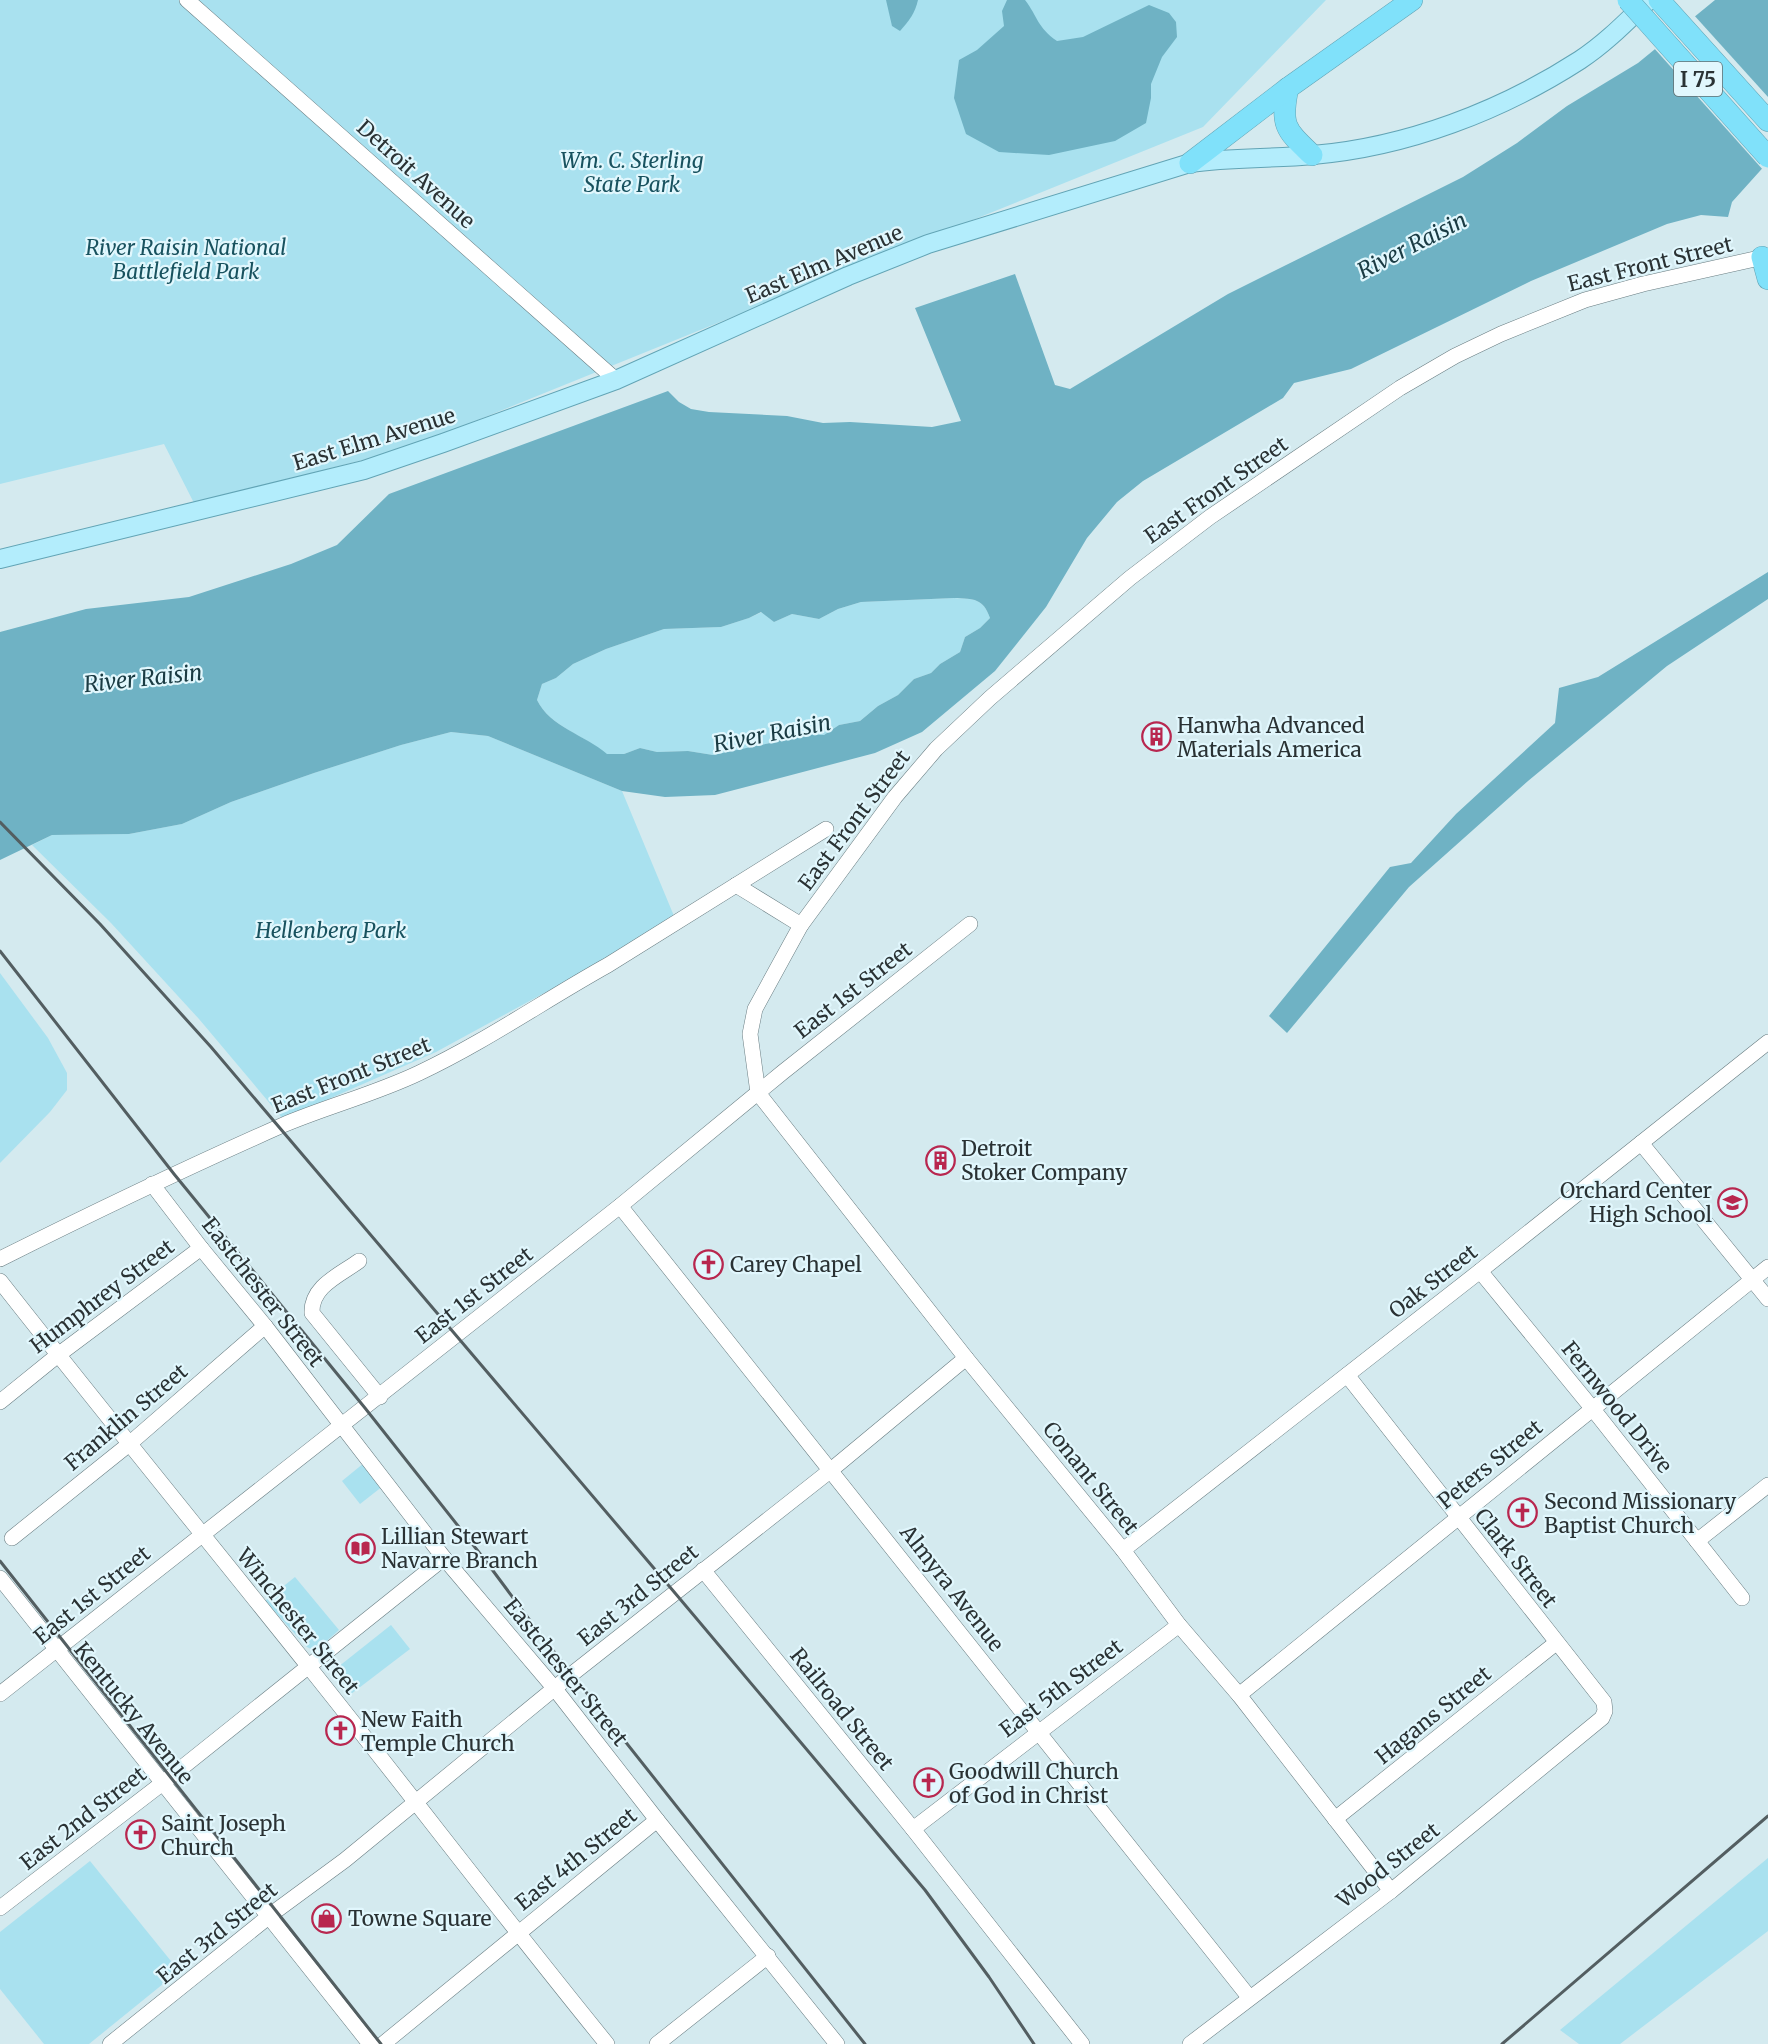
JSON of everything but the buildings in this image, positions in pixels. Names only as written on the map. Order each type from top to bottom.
[{"type":"highway","points":[[1190,163],[1288,88],[1412,0]]},
{"type":"highway","name":"I 75","points":[[1628,0],[1768,157]]},
{"type":"highway","name":"I 75","points":[[1659,0],[1768,121]]},
{"type":"highway","points":[[1288,88],[1283,114],[1285,123],[1295,139],[1312,155]]},
{"type":"highway","points":[[1765,257],[1768,279]]},
{"type":"main road","name":"East Elm Avenue","points":[[0,559],[364,470],[616,380],[815,290],[928,244],[1190,163],[1221,159],[1312,155],[1379,144],[1447,126],[1535,87],[1582,59],[1616,32],[1649,0]]},
{"type":"street","name":"Detroit Avenue","points":[[188,0],[616,380]]},
{"type":"street","name":"East Front Street","points":[[758,1093],[750,1034],[755,1009],[801,925],[894,797],[936,749],[990,698],[1130,578],[1252,488],[1400,388],[1455,356],[1501,334],[1586,300],[1643,284],[1765,257]]},
{"type":"street","name":"East Front Street","points":[[0,1259],[152,1184],[286,1124],[419,1073],[530,1012],[826,829]]},
{"type":"street","points":[[736,885],[801,925]]},
{"type":"street","name":"East 1st Street","points":[[0,1694],[380,1397],[970,924]]},
{"type":"street","name":"Oak Street","points":[[1123,1550],[1768,1042]]},
{"type":"street","name":"Conant Street","points":[[758,1093],[966,1358],[1123,1550],[1179,1625],[1239,1695],[1391,1891]]},
{"type":"street","points":[[1641,1143],[1768,1299]]},
{"type":"street","name":"Eastchester Street","points":[[152,1184],[444,1558],[555,1689],[837,2044]]},
{"type":"street","name":"Almyra Avenue","points":[[620,1206],[1249,1997]]},
{"type":"street","name":"Humphrey Street","points":[[0,1402],[58,1355],[201,1248]]},
{"type":"street","points":[[359,1261],[317,1291],[312,1304],[312,1313],[380,1397]]},
{"type":"street","name":"Peters Street","points":[[1239,1695],[1768,1267]]},
{"type":"street","name":"Fernwood Drive","points":[[1480,1271],[1742,1598]]},
{"type":"street","name":"Winchester Street","points":[[0,1281],[128,1445],[308,1666],[517,1934],[607,2044]]},
{"type":"street","name":"Franklin Street","points":[[12,1538],[128,1445],[265,1326]]},
{"type":"street","name":"East 3rd Street","points":[[110,2044],[269,1916],[345,1860],[703,1570],[831,1470],[966,1358]]},
{"type":"street","name":"Clark Street","points":[[1347,1375],[1604,1702],[1605,1711]]},
{"type":"street","points":[[1697,1541],[1768,1485]]},
{"type":"street","name":"East 2nd Street","points":[[0,1908],[164,1782],[444,1558]]},
{"type":"street","name":"Railroad Street","points":[[703,1570],[913,1829],[1082,2044]]},
{"type":"street","name":"Kentucky Avenue","points":[[0,1578],[370,2044]]},
{"type":"street","name":"East 5th Street","points":[[913,1829],[1179,1625]]},
{"type":"street","name":"Hagans Street","points":[[1335,1819],[1556,1643]]},
{"type":"street","name":"Wood Street","points":[[1190,2044],[1391,1891],[1602,1718],[1605,1711]]},
{"type":"street","name":"East 4th Street","points":[[383,2044],[657,1820]]},
{"type":"street","points":[[657,2044],[768,1956]]},
{"type":"green space","points":[[0,0],[1326,0],[1203,127],[406,449],[194,503],[164,444],[0,484]]},
{"type":"green space","points":[[954,598],[981,603],[990,618],[980,628],[965,637],[960,652],[940,664],[931,673],[914,679],[898,695],[878,706],[860,721],[839,725],[824,735],[791,733],[770,743],[713,755],[688,751],[657,752],[640,748],[624,754],[607,755],[550,717],[537,700],[542,684],[556,678],[573,664],[606,649],[664,629],[721,627],[762,612],[774,622],[792,614],[819,619],[838,609],[861,602]]},
{"type":"green space","name":"Hellenberg Park","points":[[451,732],[488,736],[622,791],[674,916],[603,961],[436,1052],[283,1119],[199,1019],[111,923],[32,845],[52,835],[129,834],[182,824],[231,802],[314,773],[401,745]]},
{"type":"green space","points":[[0,973],[48,1038],[67,1073],[67,1090],[50,1112],[0,1163]]},
{"type":"green space","points":[[364,1463],[383,1486],[360,1504],[342,1481]]},
{"type":"green space","points":[[295,1577],[339,1630],[313,1650],[307,1647],[265,1601]]},
{"type":"green space","points":[[391,1625],[410,1649],[351,1694],[333,1671]]},
{"type":"green space","points":[[1768,1858],[1768,1931],[1620,2044],[1579,2044],[1560,2030]]},
{"type":"green space","points":[[90,1861],[179,1971],[89,2044],[44,2044],[0,1989],[0,1932]]},
{"type":"water","points":[[886,0],[918,0],[911,17],[900,31],[892,26]]},
{"type":"water","points":[[1007,0],[1025,0],[1042,26],[1057,41],[1083,37],[1149,5],[1169,13],[1176,22],[1177,37],[1162,57],[1151,84],[1146,123],[1115,141],[1049,155],[999,152],[966,134],[954,98],[959,60],[977,50],[1004,26],[1002,11]]},
{"type":"water","name":"River Raisin","points":[[1715,0],[1768,0],[1768,162],[1732,202],[1728,217],[1701,215],[1667,224],[1531,281],[1351,369],[1294,383],[1283,398],[1143,481],[1117,502],[1087,538],[1046,607],[995,671],[922,732],[875,753],[715,795],[665,797],[622,791],[488,736],[451,732],[401,745],[314,773],[231,802],[182,824],[129,834],[52,835],[0,860],[0,632],[86,609],[189,597],[291,564],[337,545],[389,494],[668,391],[679,402],[691,409],[709,412],[787,416],[823,423],[850,422],[932,427],[961,421],[915,308],[1015,274],[1055,385],[1070,389],[1228,294],[1463,177],[1517,143],[1567,106],[1638,63]],"holes":[[[972,599],[981,603],[990,618],[980,628],[965,637],[960,652],[940,664],[931,673],[914,679],[898,695],[878,706],[860,721],[839,725],[824,735],[791,733],[770,743],[713,755],[688,751],[657,752],[640,748],[624,754],[607,754],[559,724],[550,717],[537,700],[542,684],[556,678],[573,664],[606,649],[664,629],[721,627],[761,612],[774,622],[792,614],[819,619],[838,609],[861,602]]]},
{"type":"water","points":[[1768,572],[1768,599],[1667,666],[1528,781],[1409,887],[1287,1033],[1269,1016],[1390,867],[1411,863],[1456,814],[1555,723],[1559,688],[1598,677]]},
{"type":"pier","points":[[1693,14],[1768,97],[1768,167],[1764,171],[1653,47]]},
{"type":"railway","points":[[0,822],[100,924],[211,1047],[675,1593],[925,1890],[989,1977],[1034,2044]]},
{"type":"railway","points":[[0,951],[174,1174],[365,1408],[485,1560],[540,1634],[865,2044]]},
{"type":"railway","points":[[0,1561],[381,2044]]},
{"type":"railway","points":[[1502,2044],[1768,1816]]},
{"type":"place","name":"Hanwha Advanced Materials America","points":[[1156,737]]},
{"type":"place","name":"Detroit Stoker Company","points":[[940,1160]]},
{"type":"place","name":"Orchard Center High School","points":[[1733,1202]]},
{"type":"place","name":"Carey Chapel","points":[[709,1264]]},
{"type":"place","name":"Second Missionary Baptist Church","points":[[1523,1513]]},
{"type":"place","name":"Lillian Stewart Navarre Branch","points":[[360,1548]]},
{"type":"place","name":"New Faith Temple Church","points":[[340,1731]]},
{"type":"place","name":"Goodwill Church of God in Christ","points":[[928,1783]]},
{"type":"place","name":"Saint Joseph Church","points":[[140,1835]]},
{"type":"place","name":"Towne Square","points":[[327,1918]]},
{"type":"park label","name":"Wm. C. Sterling State Park","points":[[632,172]]},
{"type":"park label","name":"River Raisin National Battlefield Park","points":[[186,259]]}]
